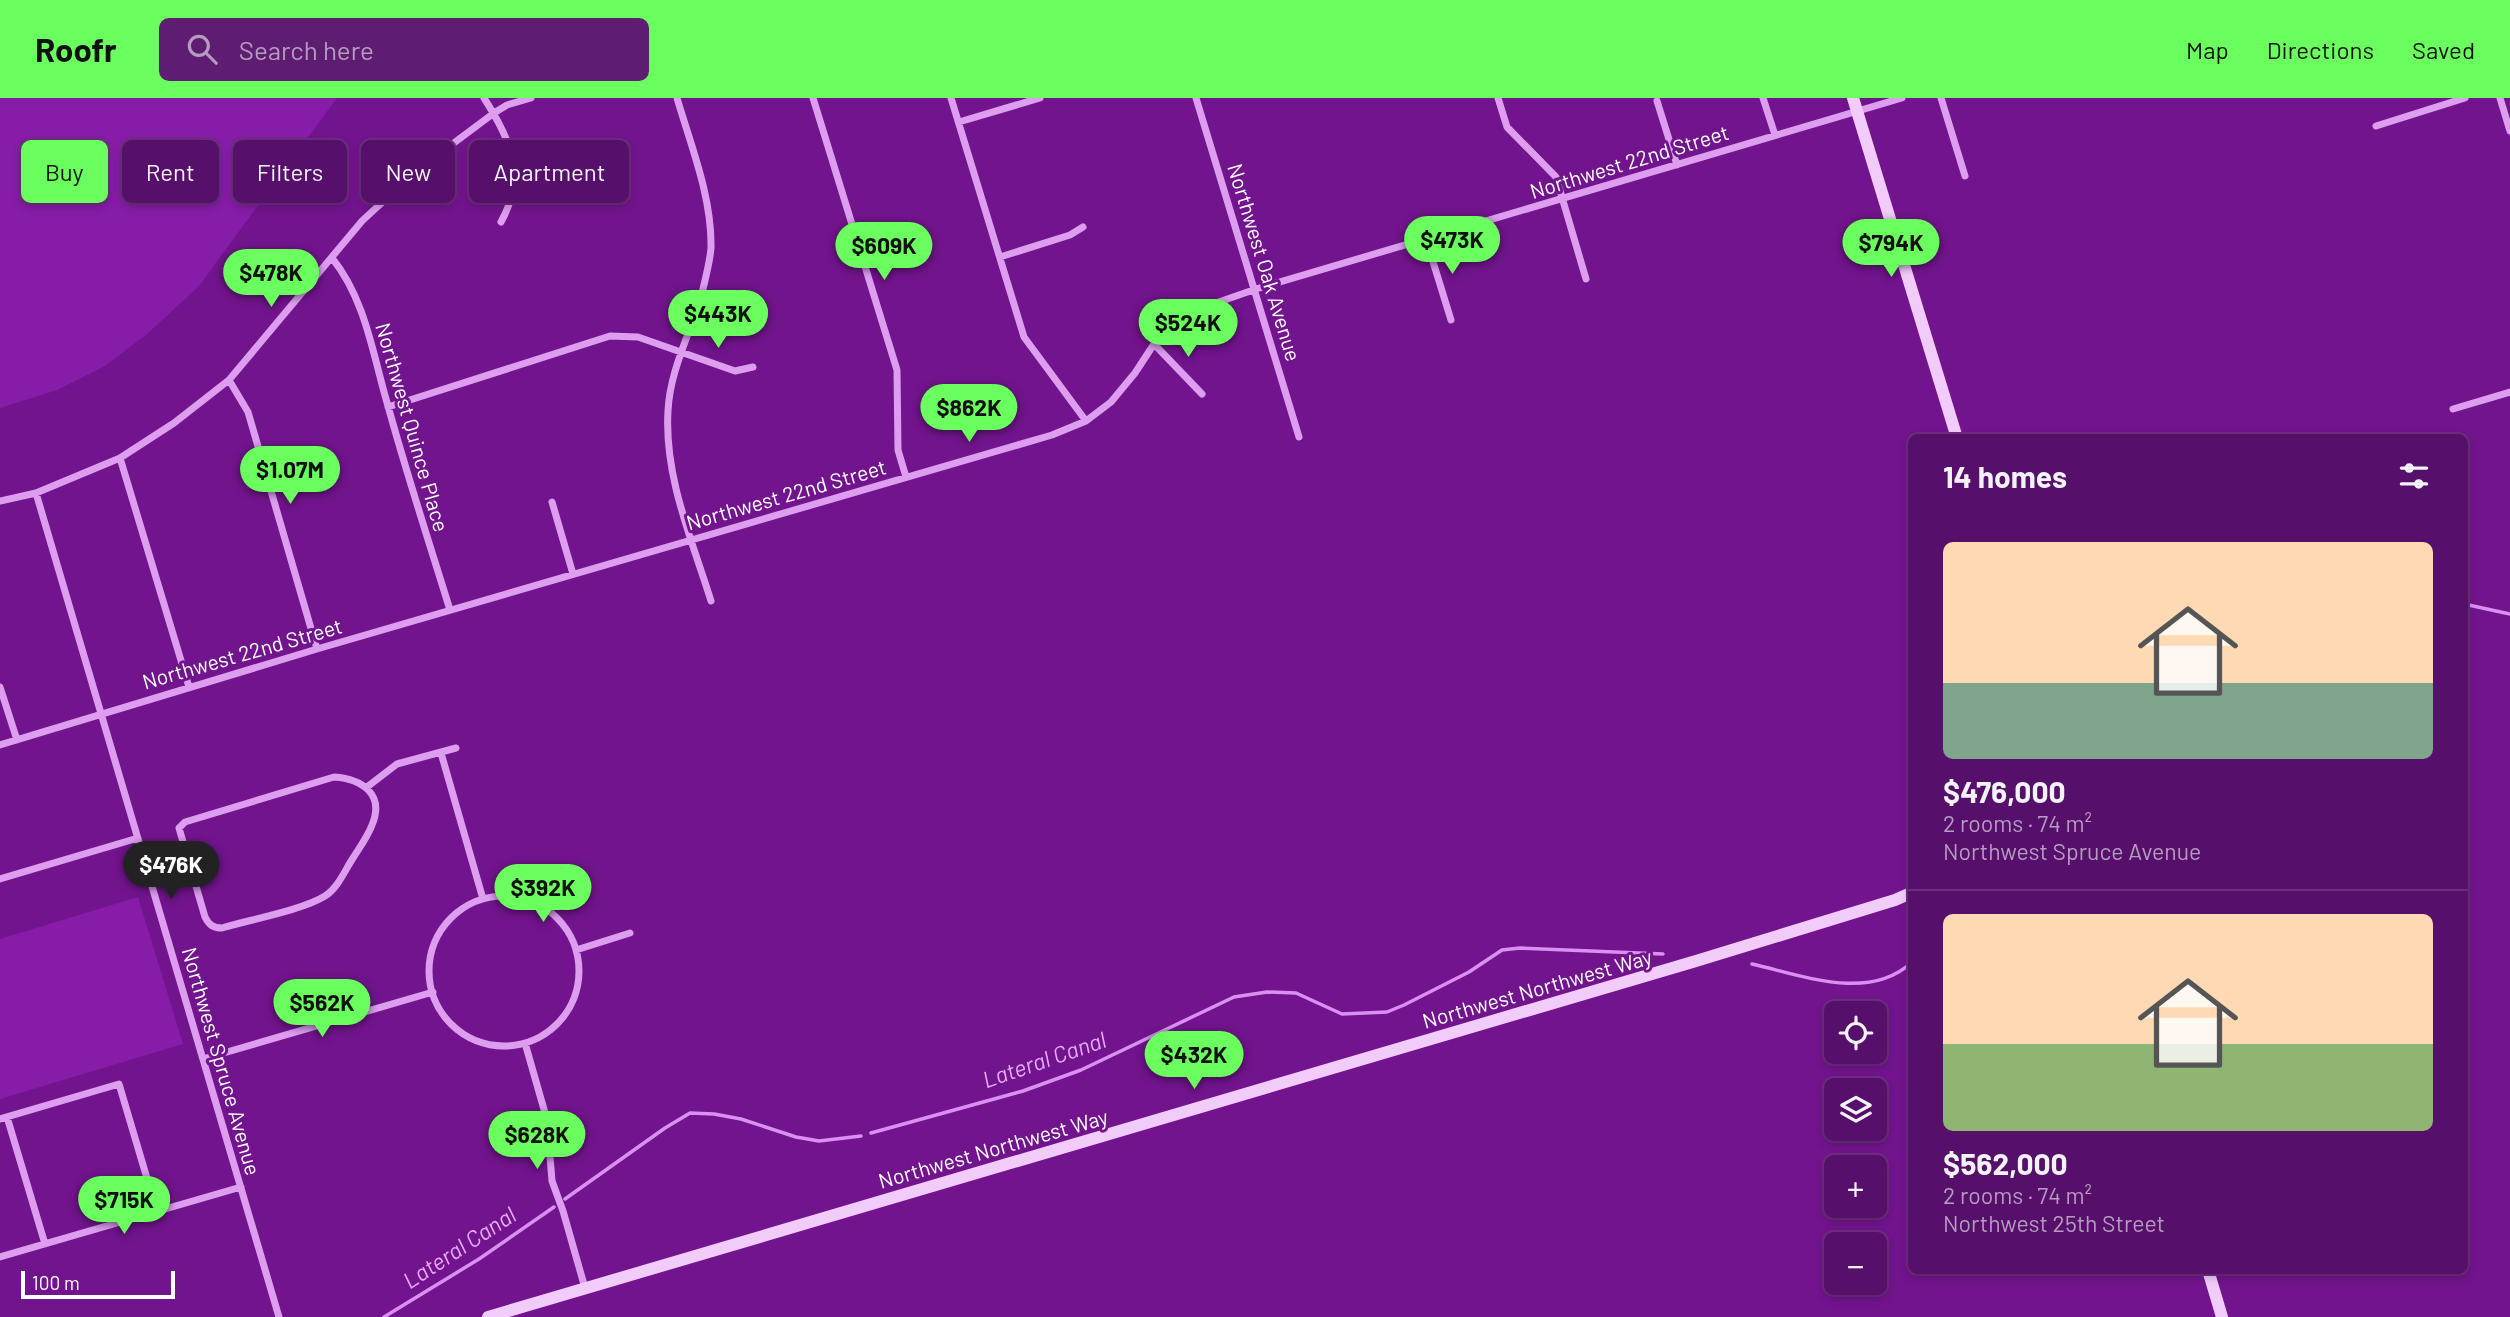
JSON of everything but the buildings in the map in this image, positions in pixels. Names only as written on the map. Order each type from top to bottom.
[{"type":"street","points":[[484,98],[494,113],[515,162],[509,208],[501,222]]},
{"type":"street","points":[[0,501],[36,493],[120,458],[174,424],[229,380],[362,221],[388,196],[415,172],[494,113],[507,105],[531,98]]},
{"type":"street","points":[[677,98],[704,188],[711,249],[693,324],[672,378],[668,441],[673,476],[711,601]]},
{"type":"street","points":[[813,98],[897,370],[898,450],[906,477]]},
{"type":"street","points":[[951,98],[1024,337],[1086,421]]},
{"type":"street","points":[[959,122],[1040,98]]},
{"type":"street","name":"Northwest Oak Avenue","points":[[1196,98],[1299,437]]},
{"type":"street","points":[[1498,98],[1507,127],[1556,177],[1586,279]]},
{"type":"street","points":[[1763,98],[1775,135]]},
{"type":"street","name":"Northwest 22nd Street","points":[[0,745],[317,649],[1052,435],[1086,421],[1111,402],[1154,344],[1196,310],[1256,289],[1775,135],[1855,104],[1902,98]]},
{"type":"street","points":[[1941,98],[1965,176]]},
{"type":"street","points":[[2376,126],[2465,98]]},
{"type":"street","points":[[2500,98],[2510,131]]},
{"type":"street","points":[[1657,101],[1676,165]]},
{"type":"street","points":[[1855,104],[1956,434]]},
{"type":"street","points":[[1000,257],[1070,235],[1083,227]]},
{"type":"street","points":[[1426,239],[1451,320]]},
{"type":"street","name":"Northwest Quince Place","points":[[332,258],[347,277],[358,300],[450,610]]},
{"type":"street","points":[[388,407],[610,336],[638,338],[735,371],[753,368]]},
{"type":"street","points":[[1154,344],[1202,394]]},
{"type":"street","points":[[229,380],[248,412],[317,649]]},
{"type":"street","points":[[2453,409],[2510,392]]},
{"type":"street","points":[[120,458],[189,687]]},
{"type":"street","name":"Northwest Spruce Avenue","points":[[36,493],[279,1317]]},
{"type":"street","points":[[552,502],[573,574]]},
{"type":"street","points":[[0,687],[17,740]]},
{"type":"street","points":[[367,788],[397,764],[456,748]]},
{"type":"street","points":[[441,753],[484,899]]},
{"type":"street","points":[[334,777],[351,778],[367,788],[374,799],[376,814],[372,827],[337,885],[326,896],[222,928],[215,928],[208,923],[181,838],[179,828],[185,822],[334,777]]},
{"type":"street","points":[[0,878],[138,838]]},
{"type":"street","name":"Northwest Northwest Way","points":[[488,1317],[1683,965],[1895,900],[1908,894]]},
{"type":"street","points":[[511,896],[534,901],[554,914],[570,934],[579,958],[579,985],[570,1009],[553,1029],[525,1043],[505,1047],[480,1042],[457,1029],[440,1010],[430,985],[430,962],[436,940],[449,920],[467,906],[484,899],[511,896]]},
{"type":"street","points":[[576,950],[630,933]]},
{"type":"street","points":[[203,1059],[433,992]]},
{"type":"street","points":[[525,1043],[547,1120],[552,1181],[586,1288]]},
{"type":"street","points":[[45,1244],[3,1118],[119,1084],[156,1212]]},
{"type":"street","points":[[0,1257],[241,1187]]},
{"type":"street","points":[[2209,1274],[2222,1317]]},
{"type":"shaded area","points":[[0,98],[337,98],[306,140],[233,140],[233,203],[260,203],[199,286],[147,334],[105,366],[57,390],[0,408]]},
{"type":"shaded area","points":[[138,897],[183,1044],[0,1099],[0,939]]},
{"type":"waterway","name":"Lateral Canal","points":[[2468,605],[2510,614]]},
{"type":"waterway","name":"Lateral Canal","points":[[871,1133],[1023,1091],[1081,1070],[1234,997],[1267,992],[1296,993],[1342,1014],[1387,1012],[1469,972],[1502,950],[1520,948],[1663,954]]},
{"type":"waterway","name":"Lateral Canal","points":[[1752,964],[1813,979],[1855,983],[1894,975],[1908,965]]},
{"type":"waterway","name":"Lateral Canal","points":[[565,1199],[690,1113],[741,1119],[796,1137],[819,1141],[861,1136]]},
{"type":"waterway","name":"Lateral Canal","points":[[384,1317],[479,1259],[554,1207]]}]
